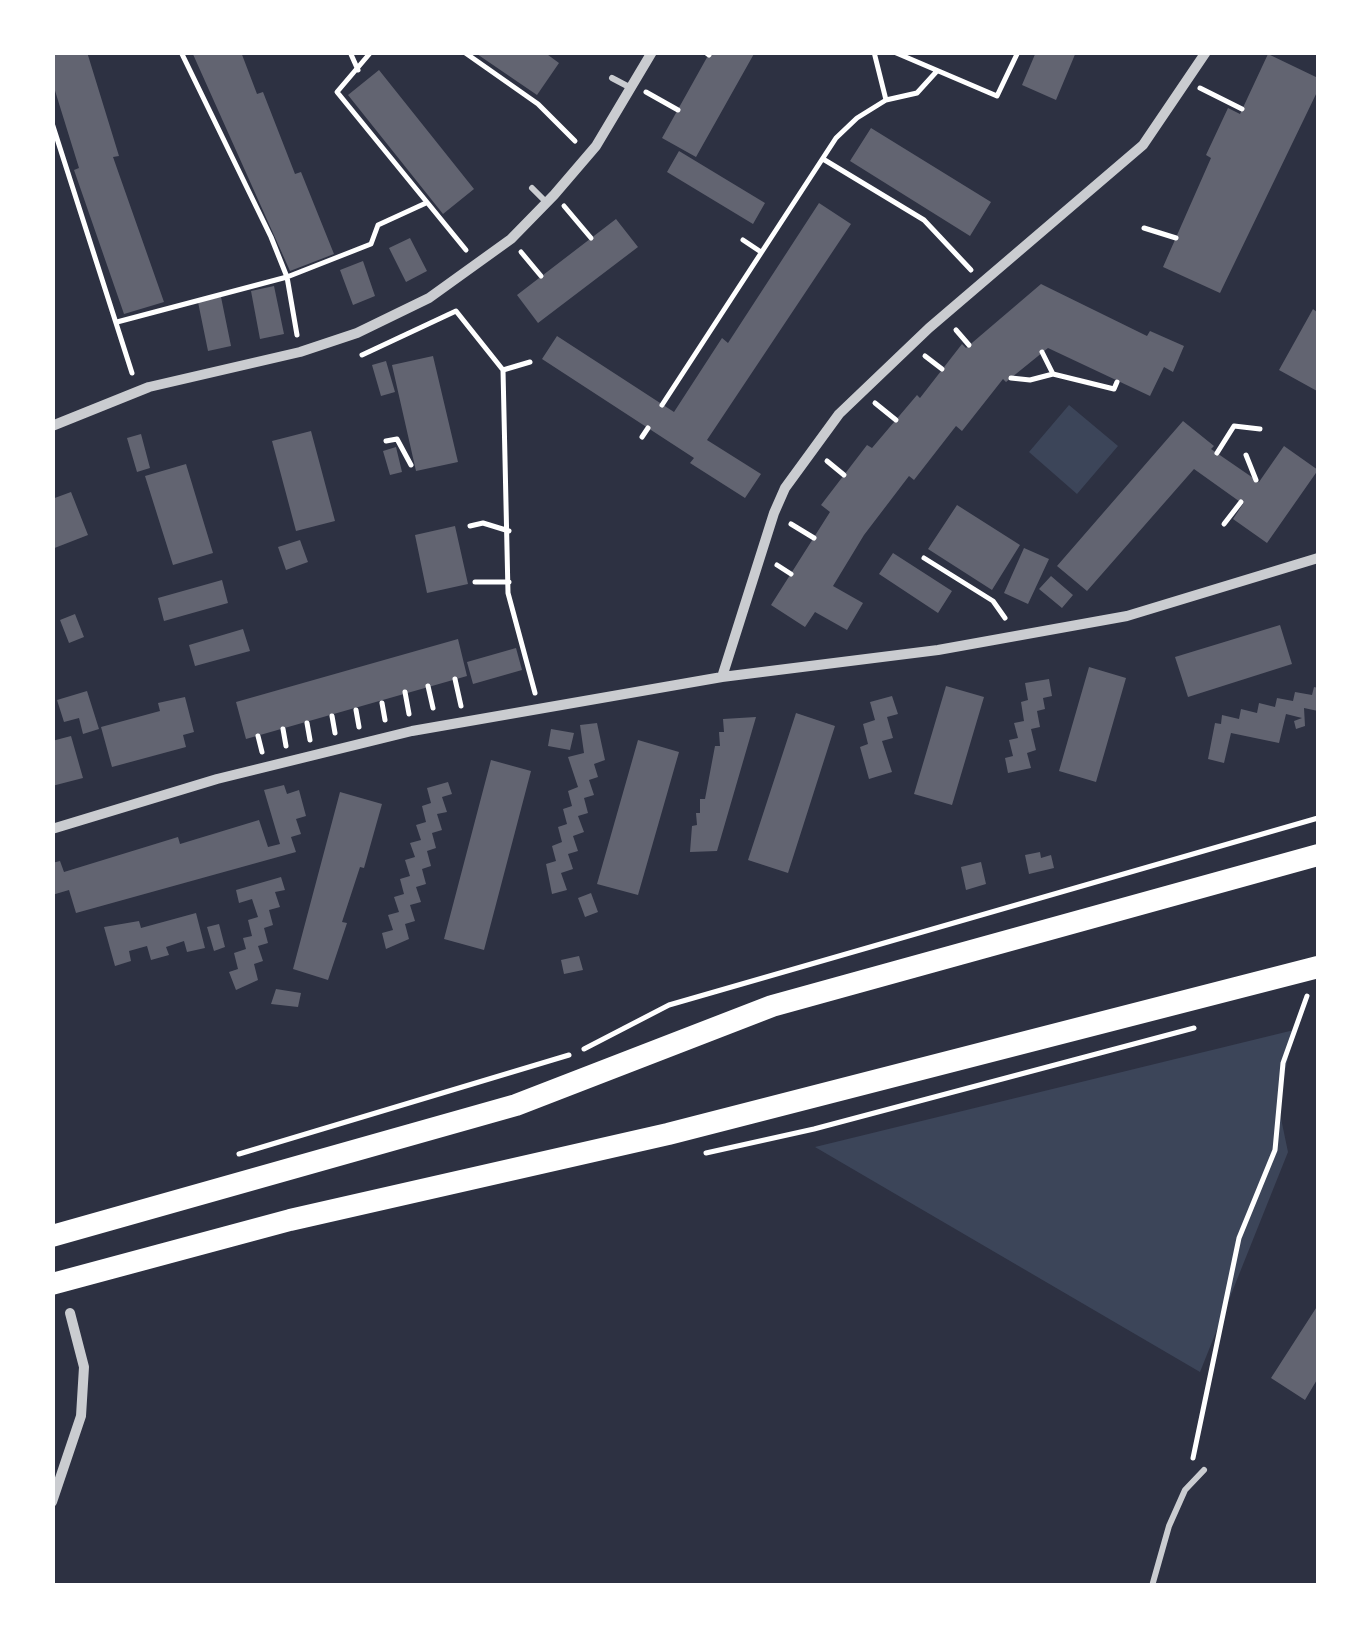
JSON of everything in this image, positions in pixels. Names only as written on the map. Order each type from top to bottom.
[{"type":"main road","points":[[52,1236],[516,1106],[772,1006],[1318,855]]},
{"type":"main road","points":[[52,1284],[290,1220],[668,1134],[1318,966]]},
{"type":"street","points":[[52,426],[138,391],[300,352],[356,334],[428,298],[511,239],[550,199],[589,155],[652,52]]},
{"type":"street","points":[[722,677],[785,488],[840,414],[880,372],[1144,145],[1206,52]]},
{"type":"street","points":[[52,828],[324,750],[464,721],[722,677],[938,650],[1127,616],[1318,558]]},
{"type":"street","points":[[52,1502],[81,1416],[84,1368],[70,1313]]},
{"type":"lane","points":[[612,78],[632,87]]},
{"type":"lane","points":[[532,188],[550,199]]},
{"type":"lane","points":[[1152,1586],[1169,1526],[1185,1490],[1204,1470]]},
{"type":"path","points":[[180,52],[287,277],[300,352]]},
{"type":"path","points":[[350,52],[358,70]]},
{"type":"path","points":[[372,52],[337,92],[477,263]]},
{"type":"path","points":[[464,52],[538,104],[589,155]]},
{"type":"path","points":[[874,52],[886,100]]},
{"type":"path","points":[[894,52],[996,96],[1018,52]]},
{"type":"path","points":[[662,404],[822,159],[857,118],[886,100],[917,93],[937,72]]},
{"type":"path","points":[[1189,82],[1242,109]]},
{"type":"path","points":[[632,87],[678,110]]},
{"type":"path","points":[[52,124],[138,391]]},
{"type":"path","points":[[822,159],[924,220],[982,284]]},
{"type":"path","points":[[550,199],[591,238]]},
{"type":"path","points":[[117,322],[287,277],[371,244],[378,224],[426,204]]},
{"type":"path","points":[[1144,228],[1176,238]]},
{"type":"path","points":[[511,239],[542,276]]},
{"type":"path","points":[[743,240],[760,252]]},
{"type":"path","points":[[362,354],[456,312],[502,370],[509,582],[539,708]]},
{"type":"path","points":[[1042,352],[1054,374]]},
{"type":"path","points":[[502,370],[530,362]]},
{"type":"path","points":[[1011,378],[1030,380],[1054,374],[1114,389],[1117,382]]},
{"type":"path","points":[[1217,453],[1234,426],[1260,430]]},
{"type":"path","points":[[642,437],[648,428]]},
{"type":"path","points":[[386,441],[397,439],[411,465]]},
{"type":"path","points":[[1246,455],[1256,480]]},
{"type":"path","points":[[1224,524],[1240,502]]},
{"type":"path","points":[[774,513],[814,538]]},
{"type":"path","points":[[470,526],[483,523],[509,531]]},
{"type":"path","points":[[924,558],[993,601],[1007,620]]},
{"type":"path","points":[[475,582],[509,582]]},
{"type":"path","points":[[455,679],[464,721]]},
{"type":"path","points":[[1185,1490],[1238,1238],[1275,1150],[1283,1063],[1307,996]]},
{"type":"shaded area","points":[[1069,405],[1118,446],[1077,494],[1029,452]]},
{"type":"shaded area","points":[[1294,1030],[1278,1104],[1288,1152],[1200,1372],[815,1147]]},
{"type":"building","points":[[52,52],[87,52],[119,156],[113,157],[164,302],[124,314],[74,170],[79,168],[52,81]]},
{"type":"building","points":[[192,52],[241,52],[257,94],[263,92],[295,174],[301,172],[334,254],[290,271]]},
{"type":"building","points":[[474,52],[544,52],[559,63],[537,95]]},
{"type":"building","points":[[710,52],[755,52],[696,157],[662,138]]},
{"type":"building","points":[[1036,52],[1076,52],[1056,100],[1022,85]]},
{"type":"building","points":[[1268,54],[1318,78],[1318,90],[1220,293],[1163,267],[1211,158],[1206,155],[1228,108],[1240,114]]},
{"type":"building","points":[[379,70],[474,189],[443,214],[348,95]]},
{"type":"building","points":[[871,128],[991,202],[970,236],[850,161]]},
{"type":"building","points":[[679,151],[765,203],[753,224],[667,172]]},
{"type":"building","points":[[819,203],[851,224],[707,440],[761,474],[745,498],[690,463],[694,458],[542,359],[557,336],[674,412],[722,338],[728,343]]},
{"type":"building","points":[[616,219],[638,247],[538,323],[517,295]]},
{"type":"building","points":[[410,238],[427,271],[406,282],[389,248]]},
{"type":"building","points":[[363,261],[375,296],[353,305],[340,270]]},
{"type":"building","points":[[1041,284],[1147,336],[1150,331],[1184,346],[1173,372],[1164,367],[1150,396],[1048,348],[1006,382],[1003,379],[962,431],[956,426],[914,480],[909,476],[864,535],[833,586],[863,603],[847,630],[815,612],[805,627],[771,605],[830,512],[821,505],[867,445],[872,448],[917,395],[920,398],[962,344],[966,348]]},
{"type":"building","points":[[274,286],[284,334],[260,339],[251,291]]},
{"type":"building","points":[[221,297],[231,346],[208,351],[198,302]]},
{"type":"building","points":[[1313,309],[1318,313],[1317,391],[1279,370]]},
{"type":"building","points":[[433,356],[458,462],[416,471],[392,365]]},
{"type":"building","points":[[386,361],[395,392],[381,396],[372,365]]},
{"type":"building","points":[[1183,421],[1214,446],[1211,449],[1259,482],[1284,446],[1318,470],[1267,543],[1233,519],[1243,504],[1194,469],[1087,591],[1057,566]]},
{"type":"building","points":[[311,431],[335,521],[296,531],[272,441]]},
{"type":"building","points":[[141,434],[150,468],[137,472],[127,438]]},
{"type":"building","points":[[396,447],[402,472],[390,475],[383,451]]},
{"type":"building","points":[[186,464],[213,553],[173,565],[145,476]]},
{"type":"building","points":[[71,492],[88,535],[52,549],[52,499]]},
{"type":"building","points":[[957,505],[1020,545],[992,590],[928,549]]},
{"type":"building","points":[[455,526],[468,584],[427,593],[415,535]]},
{"type":"building","points":[[300,540],[308,562],[286,570],[278,547]]},
{"type":"building","points":[[1024,548],[1049,559],[1028,604],[1004,593]]},
{"type":"building","points":[[893,553],[952,591],[938,613],[879,574]]},
{"type":"building","points":[[1051,576],[1073,595],[1062,608],[1039,589]]},
{"type":"building","points":[[222,580],[228,603],[164,621],[158,598]]},
{"type":"building","points":[[75,614],[84,637],[69,643],[60,620]]},
{"type":"building","points":[[1280,625],[1292,664],[1188,697],[1175,657]]},
{"type":"building","points":[[243,629],[250,651],[195,666],[189,645]]},
{"type":"building","points":[[458,639],[467,676],[246,739],[236,702]]},
{"type":"building","points":[[516,648],[522,670],[473,684],[467,662]]},
{"type":"building","points":[[1089,667],[1126,678],[1096,782],[1059,771]]},
{"type":"building","points":[[1049,679],[1052,696],[1043,698],[1045,709],[1037,711],[1040,727],[1031,729],[1036,750],[1027,753],[1031,768],[1008,773],[1005,758],[1013,756],[1009,740],[1018,738],[1014,723],[1024,721],[1021,702],[1028,700],[1025,683]]},
{"type":"building","points":[[946,686],[984,697],[952,805],[914,794]]},
{"type":"building","points":[[1314,687],[1318,688],[1318,711],[1304,708],[1305,726],[1296,729],[1294,721],[1302,718],[1286,714],[1279,743],[1231,733],[1224,763],[1208,759],[1215,723],[1221,724],[1222,715],[1239,719],[1241,709],[1257,713],[1259,703],[1275,707],[1277,698],[1293,701],[1295,692],[1312,695]]},
{"type":"building","points":[[87,691],[99,729],[83,734],[79,718],[64,722],[57,700]]},
{"type":"building","points":[[892,696],[898,714],[887,717],[893,738],[882,741],[892,772],[869,779],[860,747],[868,744],[863,724],[875,720],[870,702]]},
{"type":"building","points":[[185,697],[194,732],[183,735],[186,747],[112,767],[101,727],[160,711],[158,703]]},
{"type":"building","points":[[796,713],[835,726],[788,873],[748,860]]},
{"type":"building","points":[[756,717],[717,851],[690,852],[692,826],[697,825],[700,799],[705,799],[715,746],[720,746],[719,732],[724,732],[723,719]]},
{"type":"building","points":[[597,723],[605,760],[594,764],[598,777],[589,780],[594,795],[584,798],[588,813],[578,816],[584,832],[573,836],[578,851],[568,854],[573,869],[561,873],[567,890],[552,894],[546,864],[556,861],[552,846],[562,842],[558,827],[567,824],[563,809],[572,806],[568,791],[578,787],[568,757],[584,753],[580,725]]},
{"type":"building","points":[[551,729],[574,733],[570,750],[548,746]]},
{"type":"building","points":[[71,736],[83,778],[52,786],[52,741]]},
{"type":"building","points":[[638,740],[679,752],[638,895],[597,884]]},
{"type":"building","points":[[491,760],[531,771],[484,950],[444,939]]},
{"type":"building","points":[[448,782],[452,794],[442,797],[447,812],[437,814],[442,830],[432,833],[436,848],[427,851],[431,866],[422,869],[426,884],[416,887],[421,902],[410,905],[415,921],[405,924],[409,939],[386,949],[382,933],[393,930],[388,915],[399,912],[394,897],[404,894],[400,879],[410,876],[405,860],[415,857],[410,843],[421,840],[416,825],[426,822],[422,806],[431,803],[427,788]]},
{"type":"building","points":[[284,785],[287,794],[299,790],[306,816],[296,819],[301,834],[291,837],[296,852],[76,913],[69,890],[52,895],[52,863],[60,861],[64,872],[178,837],[180,844],[259,820],[268,847],[280,844],[264,790]]},
{"type":"building","points":[[340,792],[382,804],[364,868],[360,867],[342,922],[347,923],[328,980],[293,969]]},
{"type":"building","points":[[1040,852],[1041,858],[1051,855],[1054,868],[1029,874],[1025,855]]},
{"type":"building","points":[[981,862],[986,884],[966,890],[961,867]]},
{"type":"building","points":[[281,877],[285,890],[275,892],[280,907],[269,910],[273,925],[264,928],[268,943],[258,946],[263,961],[254,964],[258,980],[236,990],[229,972],[238,969],[234,953],[246,949],[243,938],[252,936],[248,920],[258,917],[252,899],[239,903],[236,890]]},
{"type":"building","points":[[591,893],[598,912],[585,917],[578,898]]},
{"type":"building","points":[[196,913],[205,948],[187,952],[184,941],[166,947],[169,955],[151,960],[147,946],[129,951],[131,961],[115,966],[104,927],[139,921],[141,928]]},
{"type":"building","points":[[219,924],[225,947],[214,951],[207,927]]},
{"type":"building","points":[[579,956],[583,970],[564,974],[561,960]]},
{"type":"building","points":[[276,989],[301,993],[298,1007],[271,1004]]},
{"type":"building","points":[[1318,1305],[1318,1378],[1305,1400],[1271,1378]]}]
